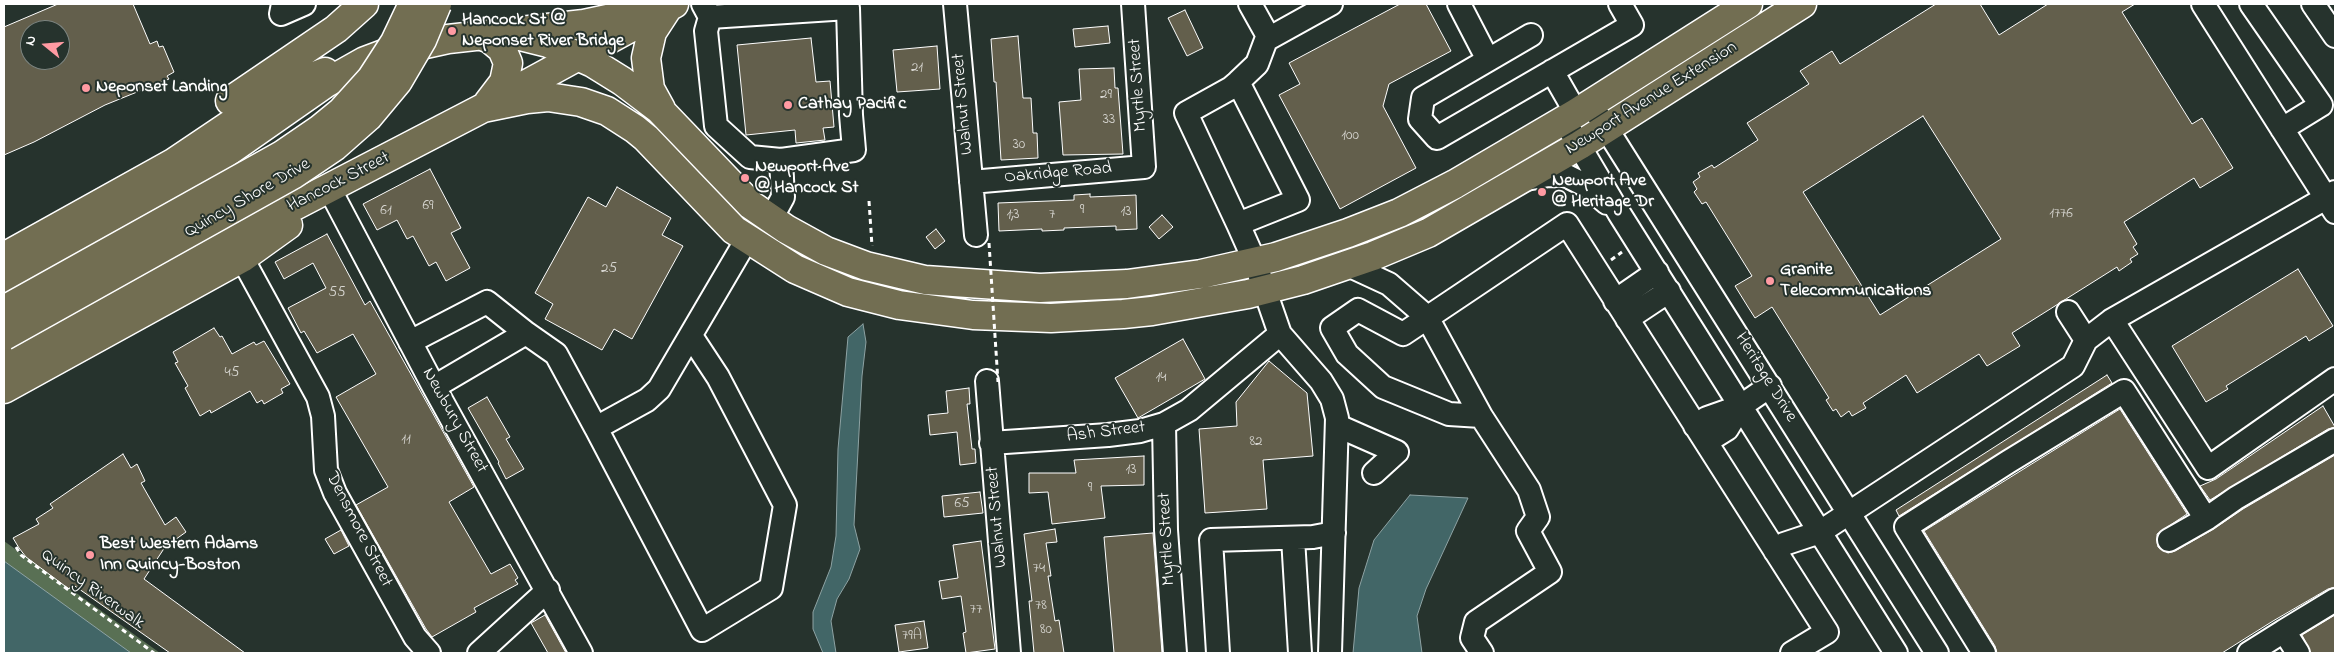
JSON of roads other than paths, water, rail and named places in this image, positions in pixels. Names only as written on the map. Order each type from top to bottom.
[{"type":"main road","points":[[4,280],[85,223],[209,116],[320,40],[347,20],[364,4]]},
{"type":"main road","name":"Quincy Shore Drive","points":[[4,310],[282,155],[320,129],[347,106],[371,79],[395,42],[413,4]]},
{"type":"main road","name":"Quincy Shore Drive","points":[[4,336],[294,174],[334,147],[368,117],[398,81],[422,40],[437,4]]},
{"type":"main road","name":"Newport Avenue Extension","points":[[490,35],[532,38],[579,56],[622,81],[671,122],[730,185],[770,219],[806,241],[854,262],[894,274],[952,284],[1040,288],[1116,285],[1176,278],[1255,262],[1295,252],[1399,213],[1455,184],[1577,112],[1748,4]]},
{"type":"main road","name":"Newport Avenue Extension","points":[[483,108],[527,99],[548,97],[582,102],[607,111],[635,129],[719,217],[747,239],[811,278],[848,292],[899,306],[966,314],[1063,318],[1123,314],[1159,310],[1265,290],[1357,261],[1434,230],[1580,146],[1605,128],[1802,4]]},
{"type":"main road","points":[[4,257],[85,223],[212,164],[326,84],[365,60],[389,52],[430,43],[490,35],[605,11],[668,5]]},
{"type":"main road","points":[[668,5],[652,32],[646,50],[645,69],[650,89],[671,122]]},
{"type":"main road","name":"Hancock Street","points":[[4,362],[124,295],[483,108],[668,5]]},
{"type":"main road","points":[[483,108],[499,91],[504,82],[508,63],[502,49],[490,39],[490,35]]},
{"type":"main road","points":[[4,389],[242,258],[294,220],[329,188]]},
{"type":"street","points":[[283,4],[281,14],[304,4]]},
{"type":"street","name":"Walnut Street","points":[[955,4],[972,182],[982,239]]},
{"type":"street","name":"Myrtle Street","points":[[1134,4],[1144,167]]},
{"type":"street","points":[[1250,4],[1269,38]]},
{"type":"street","points":[[1330,653],[1338,426],[1332,399],[1321,381],[1280,334],[1255,262],[1186,113],[1231,88],[1238,82],[1257,64],[1266,40],[1331,4]]},
{"type":"street","points":[[1459,4],[1488,60]]},
{"type":"street","points":[[1532,35],[1423,98],[1420,119],[1437,138],[1632,25],[1620,4]]},
{"type":"street","points":[[1780,558],[1804,553],[1820,532],[2073,366],[2086,340],[2112,320],[2332,201],[2282,129],[2203,4]]},
{"type":"street","points":[[2252,4],[2321,105],[2282,129]]},
{"type":"street","points":[[2313,4],[2335,36]]},
{"type":"street","points":[[847,6],[854,150],[781,160],[750,158],[716,126],[706,31],[707,11],[847,6]]},
{"type":"street","points":[[1552,71],[1577,112]]},
{"type":"street","points":[[1238,82],[1298,200],[1238,224]]},
{"type":"street","name":"Heritage Drive","points":[[1577,112],[1605,128],[1770,386],[1937,653]]},
{"type":"street","name":"Heritage Drive","points":[[1577,112],[1580,146],[1669,292],[1896,653]]},
{"type":"street","points":[[770,219],[783,197],[781,160]]},
{"type":"street","name":"Oakridge Road","points":[[972,182],[1144,167]]},
{"type":"street","points":[[1520,180],[1549,175],[1567,176],[1587,186],[1620,213]]},
{"type":"street","name":"Newbury Street","points":[[329,188],[410,342],[581,653]]},
{"type":"street","points":[[1481,416],[1449,414],[1383,387],[1347,354],[1332,328],[1358,310],[1403,334],[1567,224],[1827,632],[1792,653]]},
{"type":"street","points":[[596,428],[647,400],[659,389],[747,239]]},
{"type":"street","name":"Densmore Street","points":[[242,258],[318,397],[323,416],[326,470],[335,493],[422,645]]},
{"type":"street","points":[[1357,261],[1389,284],[1427,317],[1481,416],[1529,490],[1538,516],[1528,531],[1550,572],[1476,622],[1472,638],[1482,653]]},
{"type":"street","points":[[1615,301],[1657,272]]},
{"type":"street","points":[[1627,319],[1669,292]]},
{"type":"street","points":[[410,342],[487,302],[556,354],[702,630],[772,588],[785,505],[718,377],[691,336]]},
{"type":"street","points":[[2068,312],[2086,340]]},
{"type":"street","points":[[2112,320],[2208,468],[2335,379]]},
{"type":"street","points":[[434,386],[526,333]]},
{"type":"street","name":"Ash Street","points":[[991,443],[1140,432],[1164,424],[1189,410],[1280,334]]},
{"type":"street","name":"Walnut Street","points":[[992,381],[991,443],[1009,653]]},
{"type":"street","points":[[1700,434],[1727,429],[1741,406],[1770,386]]},
{"type":"street","points":[[1984,653],[1906,527],[2124,391],[2206,519]]},
{"type":"street","name":"Myrtle Street","points":[[1164,424],[1166,530],[1175,653]]},
{"type":"street","points":[[1338,426],[1397,452],[1374,473]]},
{"type":"street","points":[[2169,540],[2335,440]]},
{"type":"street","points":[[1218,653],[1211,540],[1293,538],[1334,533]]},
{"type":"street","points":[[1293,538],[1300,653]]},
{"type":"street","points":[[480,653],[548,590]]},
{"type":"street","points":[[2248,653],[2335,600]]},
{"type":"street","points":[[2284,631],[2298,653]]},
{"type":"water","points":[[863,324],[866,342],[862,376],[854,525],[860,549],[849,579],[837,599],[831,621],[836,653],[823,653],[813,629],[813,612],[831,567],[836,536],[838,449],[848,337]]},
{"type":"water","points":[[1410,495],[1468,498],[1426,589],[1417,616],[1422,653],[1353,653],[1359,588],[1374,540]]},
{"type":"water","points":[[4,561],[131,653],[4,653]]},
{"type":"place","name":"Hancock St @ Neponset River Bridge","points":[[452,31]]},
{"type":"place","name":"Neponset Landing","points":[[86,88]]},
{"type":"place","name":"Cathay Pacific","points":[[788,105]]},
{"type":"place","name":"Newport Ave @ Hancock St","points":[[745,178]]},
{"type":"place","name":"Newport Ave @ Heritage Dr","points":[[1542,192]]},
{"type":"place","name":"Granite Telecommunications","points":[[1770,281]]},
{"type":"place","name":"Best Western Adams Inn Quincy-Boston","points":[[90,555]]}]
